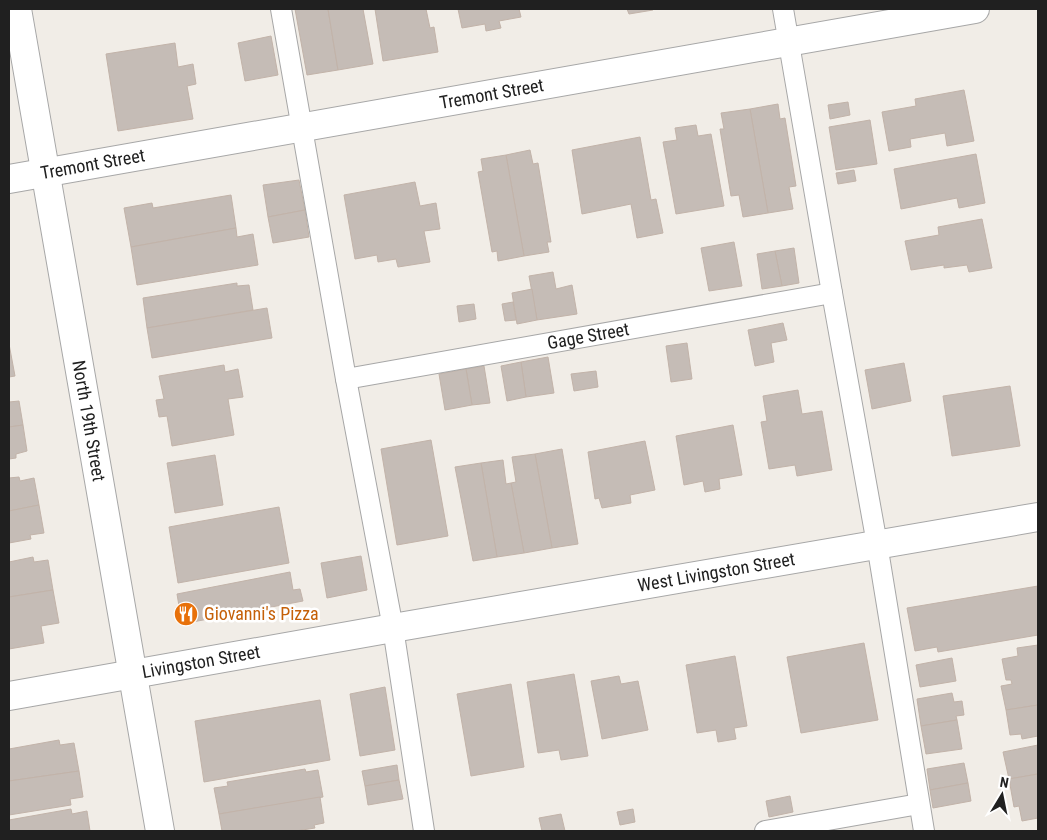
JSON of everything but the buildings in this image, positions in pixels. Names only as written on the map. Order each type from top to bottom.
[{"type":"street","name":"North 19th Street","points":[[17,9],[160,831]]},
{"type":"street","name":"Tremont Street","points":[[9,178],[975,9]]},
{"type":"street","name":"West Livingston Street","points":[[392,628],[1038,517]]},
{"type":"street","name":"Livingston Street","points":[[9,696],[392,628]]},
{"type":"lane","points":[[281,9],[392,628],[424,831]]},
{"type":"lane","points":[[783,9],[877,544],[924,831]]},
{"type":"lane","name":"Gage Street","points":[[346,379],[832,294]]},
{"type":"lane","points":[[765,831],[919,804]]},
{"type":"place","name":"Giovanni's Pizza","points":[[186,614]]}]
